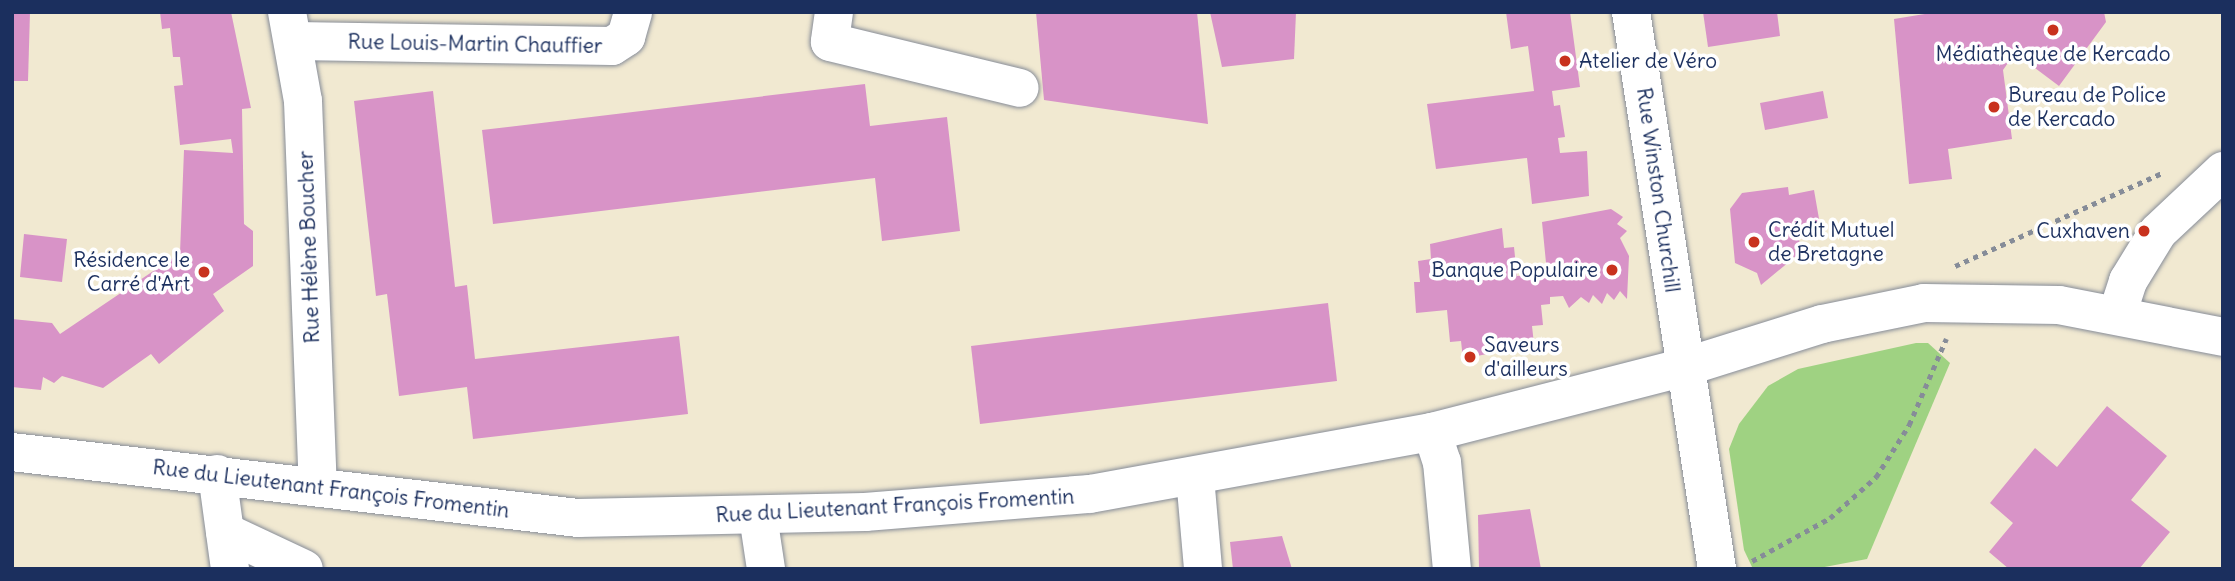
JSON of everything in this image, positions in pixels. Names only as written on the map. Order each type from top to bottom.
[{"type":"street","name":"Rue Louis-Martin Chauffier","points":[[291,27],[612,46],[626,37],[633,12]]},
{"type":"street","points":[[834,12],[830,42],[1020,88]]},
{"type":"street","name":"Rue Winston Churchill","points":[[1631,12],[1685,367],[1733,566]]},
{"type":"street","name":"Rue Hélène Boucher","points":[[291,27],[318,484]]},
{"type":"street","points":[[2118,312],[2128,281],[2158,232],[2223,171]]},
{"type":"street","name":"Rue du Lieutenant François Fromentin","points":[[12,452],[318,484],[578,517],[758,516],[1090,494],[1432,432],[1685,367],[1955,286],[2118,312],[2223,337]]},
{"type":"street","points":[[1432,432],[1442,462],[1452,569]]},
{"type":"street","points":[[217,474],[228,550],[304,569]]},
{"type":"street","points":[[1195,477],[1203,569]]},
{"type":"street","points":[[758,516],[766,569]]},
{"type":"path","points":[[1733,566],[1830,518],[1892,458],[1955,286],[2175,167]]},
{"type":"green space","points":[[1916,343],[1928,343],[1950,363],[1867,559],[1814,569],[1753,569],[1744,550],[1729,449],[1739,424],[1768,386],[1798,369]]},
{"type":"building","points":[[12,12],[30,12],[28,81],[12,81]]},
{"type":"building","name":"Résidence le Carré d'Art","points":[[160,12],[231,12],[251,108],[242,109],[244,224],[253,231],[253,266],[213,294],[224,311],[159,364],[151,354],[103,388],[62,376],[54,383],[43,377],[41,390],[12,387],[12,319],[52,323],[60,334],[180,253],[184,150],[233,153],[231,139],[180,145],[174,86],[183,85],[180,57],[173,57],[170,28],[162,29]]},
{"type":"building","points":[[1036,12],[1197,12],[1208,124],[1044,100]]},
{"type":"building","points":[[1210,12],[1296,12],[1294,59],[1222,67]]},
{"type":"building","points":[[1506,12],[1570,12],[1580,87],[1552,91],[1554,106],[1560,105],[1565,137],[1558,138],[1560,153],[1587,151],[1589,196],[1532,204],[1527,158],[1436,169],[1427,104],[1534,91],[1528,46],[1511,49]]},
{"type":"building","points":[[1703,12],[1777,12],[1780,36],[1708,47]]},
{"type":"building","points":[[1937,12],[2104,12],[2106,22],[2059,86],[2015,53],[2003,70],[2012,139],[1948,149],[1952,179],[1909,184],[1894,19]]},
{"type":"building","points":[[865,84],[870,126],[947,117],[960,231],[882,241],[875,178],[493,224],[482,130]]},
{"type":"building","points":[[433,91],[455,287],[467,285],[475,359],[679,336],[688,414],[473,439],[467,387],[399,396],[387,294],[376,296],[354,101]]},
{"type":"building","points":[[1823,91],[1828,118],[1765,130],[1760,103]]},
{"type":"building","points":[[1788,187],[1789,195],[1814,190],[1822,236],[1799,239],[1801,252],[1761,285],[1757,273],[1735,263],[1730,209],[1742,193]]},
{"type":"building","points":[[1611,209],[1623,217],[1617,224],[1627,231],[1620,238],[1629,256],[1627,299],[1620,291],[1614,300],[1607,293],[1602,304],[1593,295],[1589,303],[1581,297],[1569,308],[1563,296],[1550,297],[1550,304],[1541,305],[1543,325],[1532,326],[1534,344],[1463,359],[1461,341],[1450,342],[1447,310],[1416,313],[1414,282],[1420,282],[1418,261],[1431,259],[1430,244],[1502,228],[1504,248],[1514,247],[1517,276],[1547,273],[1542,222]]},
{"type":"building","points":[[24,234],[67,239],[62,282],[20,277]]},
{"type":"building","points":[[1328,303],[1337,381],[980,424],[971,346]]},
{"type":"building","points":[[2107,406],[2167,456],[2131,500],[2170,532],[2139,569],[2009,569],[1989,552],[2013,523],[1990,503],[2035,448],[2057,467]]},
{"type":"building","points":[[1530,509],[1541,569],[1479,569],[1478,515]]},
{"type":"building","points":[[1282,536],[1292,569],[1233,569],[1230,542]]},
{"type":"place","name":"Médiathèque de Kercado","points":[[2053,30]]},
{"type":"place","name":"Atelier de Véro","points":[[1565,61]]},
{"type":"place","name":"Bureau de Police de Kercado","points":[[1994,107]]},
{"type":"place","name":"Cuxhaven","points":[[2144,231]]},
{"type":"place","name":"Crédit Mutuel de Bretagne","points":[[1754,242]]},
{"type":"place","name":"Banque Populaire","points":[[1612,270]]},
{"type":"place","name":"Résidence le Carré d'Art","points":[[204,272]]},
{"type":"place","name":"Saveurs d'ailleurs","points":[[1470,357]]}]
